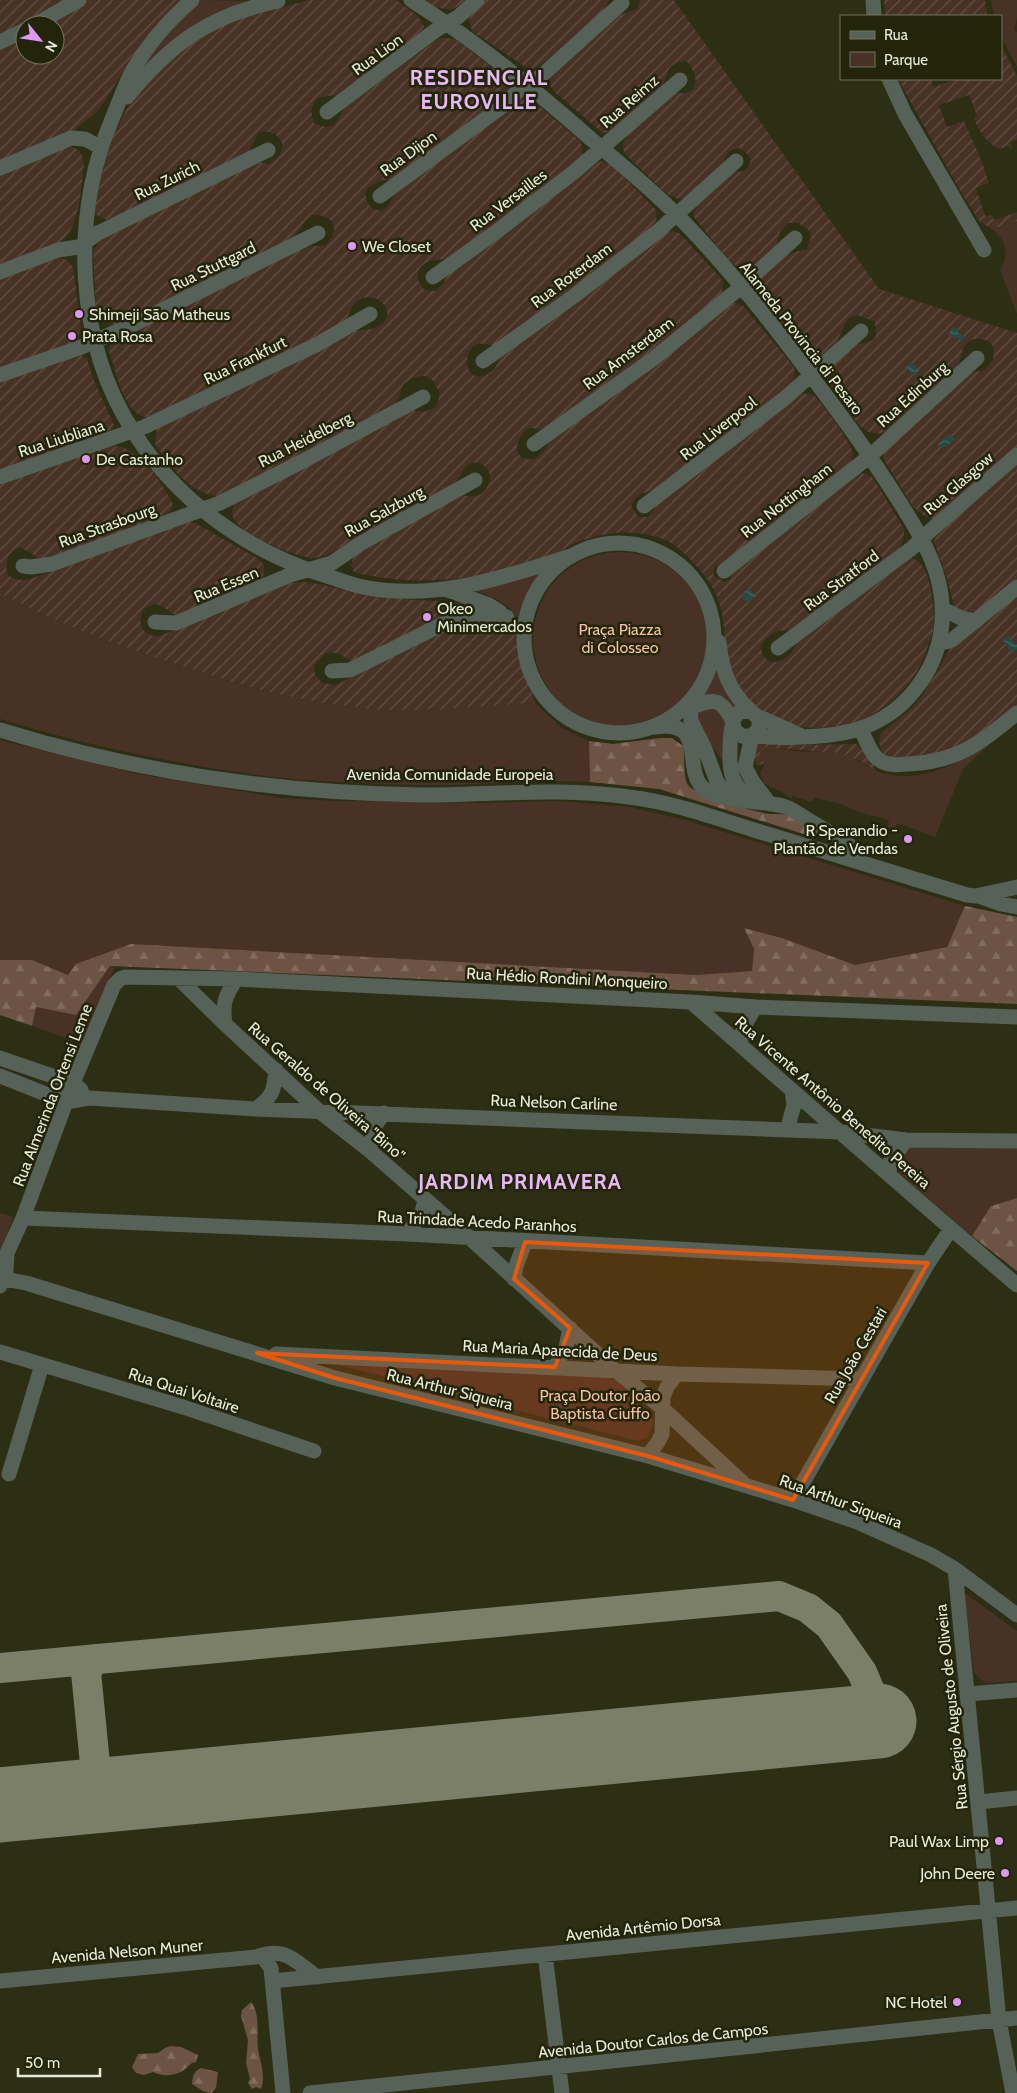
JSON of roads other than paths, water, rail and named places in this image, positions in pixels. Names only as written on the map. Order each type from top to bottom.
[{"type":"street","points":[[52,15],[79,0]]},
{"type":"street","points":[[192,0],[162,30],[132,72],[100,147],[89,197],[84,244],[89,307],[107,378],[133,431],[154,460],[202,510],[265,552],[310,571],[368,588],[400,591],[446,590],[474,585],[567,558],[584,549],[602,544],[621,542],[640,544],[659,550],[676,560],[702,590],[709,606],[713,624],[714,643],[711,661],[693,706],[691,721],[708,757],[717,782],[729,797]]},
{"type":"street","points":[[274,0],[284,0]]},
{"type":"street","points":[[116,109],[139,82],[187,38],[214,22],[239,11],[278,0]]},
{"type":"street","name":"Alameda Provincia di Pesaro","points":[[411,0],[448,24],[528,84],[677,215],[741,287],[810,374],[870,456],[922,538],[937,576],[943,610],[940,641],[927,672],[911,695],[889,714],[861,730],[825,737],[782,738],[753,735]]},
{"type":"street","name":"Rua Lion","points":[[327,112],[436,30],[448,24],[477,0]]},
{"type":"street","points":[[874,0],[874,15]]},
{"type":"street","name":"Rua Dijon","points":[[380,196],[500,108],[519,90],[544,73],[622,3]]},
{"type":"street","points":[[0,42],[15,35]]},
{"type":"street","name":"Rua Reimz","points":[[602,148],[680,80]]},
{"type":"street","points":[[889,80],[905,114],[984,250]]},
{"type":"street","points":[[0,168],[71,138],[85,139],[100,147]]},
{"type":"street","name":"Rua Versailles","points":[[432,277],[543,196],[602,148]]},
{"type":"street","name":"Rua Zurich","points":[[84,244],[98,233],[268,150]]},
{"type":"street","name":"Rua Roterdam","points":[[483,361],[574,296],[677,215],[736,161]]},
{"type":"street","name":"Rua Stuttgard","points":[[0,375],[79,348],[132,326],[318,233]]},
{"type":"street","name":"Rua Amsterdam","points":[[534,444],[653,359],[741,287],[796,238]]},
{"type":"street","points":[[0,272],[58,250],[74,248],[84,244]]},
{"type":"street","name":"Rua Frankfurt","points":[[133,431],[316,345],[370,314]]},
{"type":"street","name":"Rua Liverpool","points":[[644,506],[792,392],[810,374],[861,331]]},
{"type":"street","name":"Rua Edinburg","points":[[870,456],[977,358]]},
{"type":"street","name":"Rua Heidelberg","points":[[202,510],[220,503],[301,462],[423,397]]},
{"type":"street","name":"Rua Liubliana","points":[[0,477],[133,431]]},
{"type":"street","name":"Rua Glasgow","points":[[922,538],[1017,455]]},
{"type":"street","name":"Rua Nottingham","points":[[724,572],[870,456]]},
{"type":"street","name":"Rua Salzburg","points":[[310,571],[332,563],[358,544],[475,480]]},
{"type":"street","name":"Rua Strasbourg","points":[[23,566],[31,568],[52,564],[114,543],[189,513],[202,510]]},
{"type":"street","name":"Rua Stratford","points":[[778,648],[912,548],[922,538]]},
{"type":"street","points":[[567,558],[544,584],[526,617],[524,635],[527,662],[531,675],[546,699],[559,712],[574,722],[597,730],[626,733],[665,726],[682,732],[691,744],[696,777],[704,789],[729,797],[786,807],[849,845],[856,853],[856,860]]},
{"type":"street","name":"Rua Essen","points":[[155,622],[176,623],[290,576],[310,571]]},
{"type":"street","points":[[940,641],[952,640],[1017,587]]},
{"type":"street","points":[[446,590],[490,606],[507,617],[524,635]]},
{"type":"street","points":[[943,610],[961,618],[976,621]]},
{"type":"street","points":[[332,671],[350,670],[457,617],[478,613],[507,617]]},
{"type":"street","name":"Alameda Provincia di Pesaro","points":[[713,624],[719,641],[722,663],[730,686],[754,714],[806,737]]},
{"type":"street","points":[[643,730],[706,701],[715,702],[723,707],[733,723],[734,730],[740,736],[753,735]]},
{"type":"street","points":[[749,800],[738,789],[730,770],[731,731],[739,712],[754,714],[759,728],[753,735],[745,767],[753,782],[770,804]]},
{"type":"street","points":[[861,730],[874,755],[884,762],[890,764],[921,763],[948,758],[976,745],[1017,713]]},
{"type":"street","name":"Avenida Comunidade Europeia","points":[[0,730],[117,762],[247,783],[298,789],[422,795],[563,791],[631,797],[671,805],[967,895],[1017,907]]},
{"type":"street","points":[[694,766],[699,752],[699,738]]},
{"type":"street","points":[[810,846],[815,831],[811,822]]},
{"type":"street","name":"Avenida Comunidade Europeia","points":[[976,896],[1017,887]]},
{"type":"street","name":"Rua Hédio Rondini Monqueiro","points":[[117,982],[124,977],[236,979],[756,1007],[1017,1017]]},
{"type":"street","name":"Rua Geraldo de Oliveira \"Bino\"","points":[[178,978],[319,1111],[369,1150],[471,1239],[747,1487]]},
{"type":"street","points":[[225,1024],[222,1009],[224,999],[236,979]]},
{"type":"street","name":"Rua Almerinda Ortensi Leme","points":[[1,1281],[7,1253],[23,1218],[73,1083],[117,982]]},
{"type":"street","name":"Rua Vicente Antônio Benedito Pereira","points":[[691,1002],[951,1229],[1017,1284]]},
{"type":"street","points":[[740,1044],[747,1018],[756,1007]]},
{"type":"street","points":[[0,1058],[73,1083],[89,1098]]},
{"type":"street","points":[[17,1064],[5,1078],[66,1102]]},
{"type":"street","points":[[256,1108],[268,1099],[272,1093],[276,1070]]},
{"type":"street","points":[[787,1130],[794,1105],[792,1090]]},
{"type":"street","name":"Rua Nelson Carline","points":[[66,1102],[89,1098],[319,1111],[841,1132],[906,1140],[1017,1141]]},
{"type":"street","points":[[369,1150],[376,1124],[384,1113]]},
{"type":"street","points":[[889,1173],[890,1162],[906,1140]]},
{"type":"street","points":[[407,1234],[421,1216],[425,1200]]},
{"type":"street","name":"Rua Trindade Acedo Paranhos","points":[[23,1218],[407,1234],[525,1242],[928,1262]]},
{"type":"street","name":"Rua João Cestari","points":[[793,1500],[928,1262],[951,1229]]},
{"type":"street","points":[[514,1279],[518,1258],[525,1242]]},
{"type":"street","name":"Rua Arthur Siqueira","points":[[1,1281],[26,1283],[335,1378],[648,1456],[793,1500],[857,1522],[931,1556],[955,1569],[1017,1616]]},
{"type":"street","points":[[555,1367],[566,1347],[570,1328]]},
{"type":"street","name":"Rua Quai Voltaire","points":[[0,1352],[182,1407],[314,1451]]},
{"type":"street","name":"Rua Maria Aparecida de Deus","points":[[257,1353],[677,1374],[861,1379]]},
{"type":"street","points":[[9,1474],[42,1365]]},
{"type":"street","points":[[648,1456],[662,1434],[661,1408],[667,1388],[677,1374]]},
{"type":"street","name":"Rua Sérgio Augusto de Oliveira","points":[[955,1569],[990,1911],[999,2020],[1013,2093]]},
{"type":"street","points":[[968,1694],[1017,1690]]},
{"type":"street","points":[[979,1802],[1017,1798]]},
{"type":"street","name":"Avenida Artêmio Dorsa","points":[[272,1982],[1017,1908]]},
{"type":"street","name":"Avenida Nelson Muner","points":[[0,1981],[261,1959],[266,1953],[283,1953],[317,1977]]},
{"type":"street","points":[[546,1954],[562,2093]]},
{"type":"street","points":[[261,1959],[281,1966],[298,1979]]},
{"type":"street","points":[[261,1959],[271,1968],[282,2093]]},
{"type":"street","name":"Avenida Doutor Carlos de Campos","points":[[310,2093],[560,2068],[1017,2018]]},
{"type":"water","points":[[952,327],[959,329],[958,333],[965,336],[963,341],[948,335]]},
{"type":"water","points":[[911,362],[919,370],[914,377],[906,367]]},
{"type":"water","points":[[947,435],[951,435],[955,439],[947,446],[941,448],[938,444]]},
{"type":"water","points":[[749,588],[756,596],[747,603],[741,595]]},
{"type":"water","points":[[1008,636],[1017,645],[1017,649],[1012,653],[1003,640]]},
{"type":"water","points":[[943,1996],[943,2006],[929,2007],[928,1997]]},
{"type":"place","name":"We Closet","points":[[352,246]]},
{"type":"place","name":"Shimeji São Matheus","points":[[79,314]]},
{"type":"place","name":"Prata Rosa","points":[[72,336]]},
{"type":"place","name":"De Castanho","points":[[86,459]]},
{"type":"place","name":"Okeo Minimercados","points":[[427,617]]},
{"type":"place","name":"R Sperandio - Plantão de Vendas","points":[[908,839]]},
{"type":"place","name":"Paul Wax Limp","points":[[999,1841]]},
{"type":"place","name":"John Deere","points":[[1005,1873]]},
{"type":"place","name":"NC Hotel","points":[[957,2002]]},
{"type":"district","name":"RESIDENCIAL EUROVILLE","points":[[479,90]]},
{"type":"district","name":"JARDIM PRIMAVERA","points":[[520,1182]]},
{"type":"park label","name":"Praça Piazza di Colosseo","points":[[620,638]]},
{"type":"park label","name":"Praça Doutor João Baptista Ciuffo","points":[[600,1404]]}]
